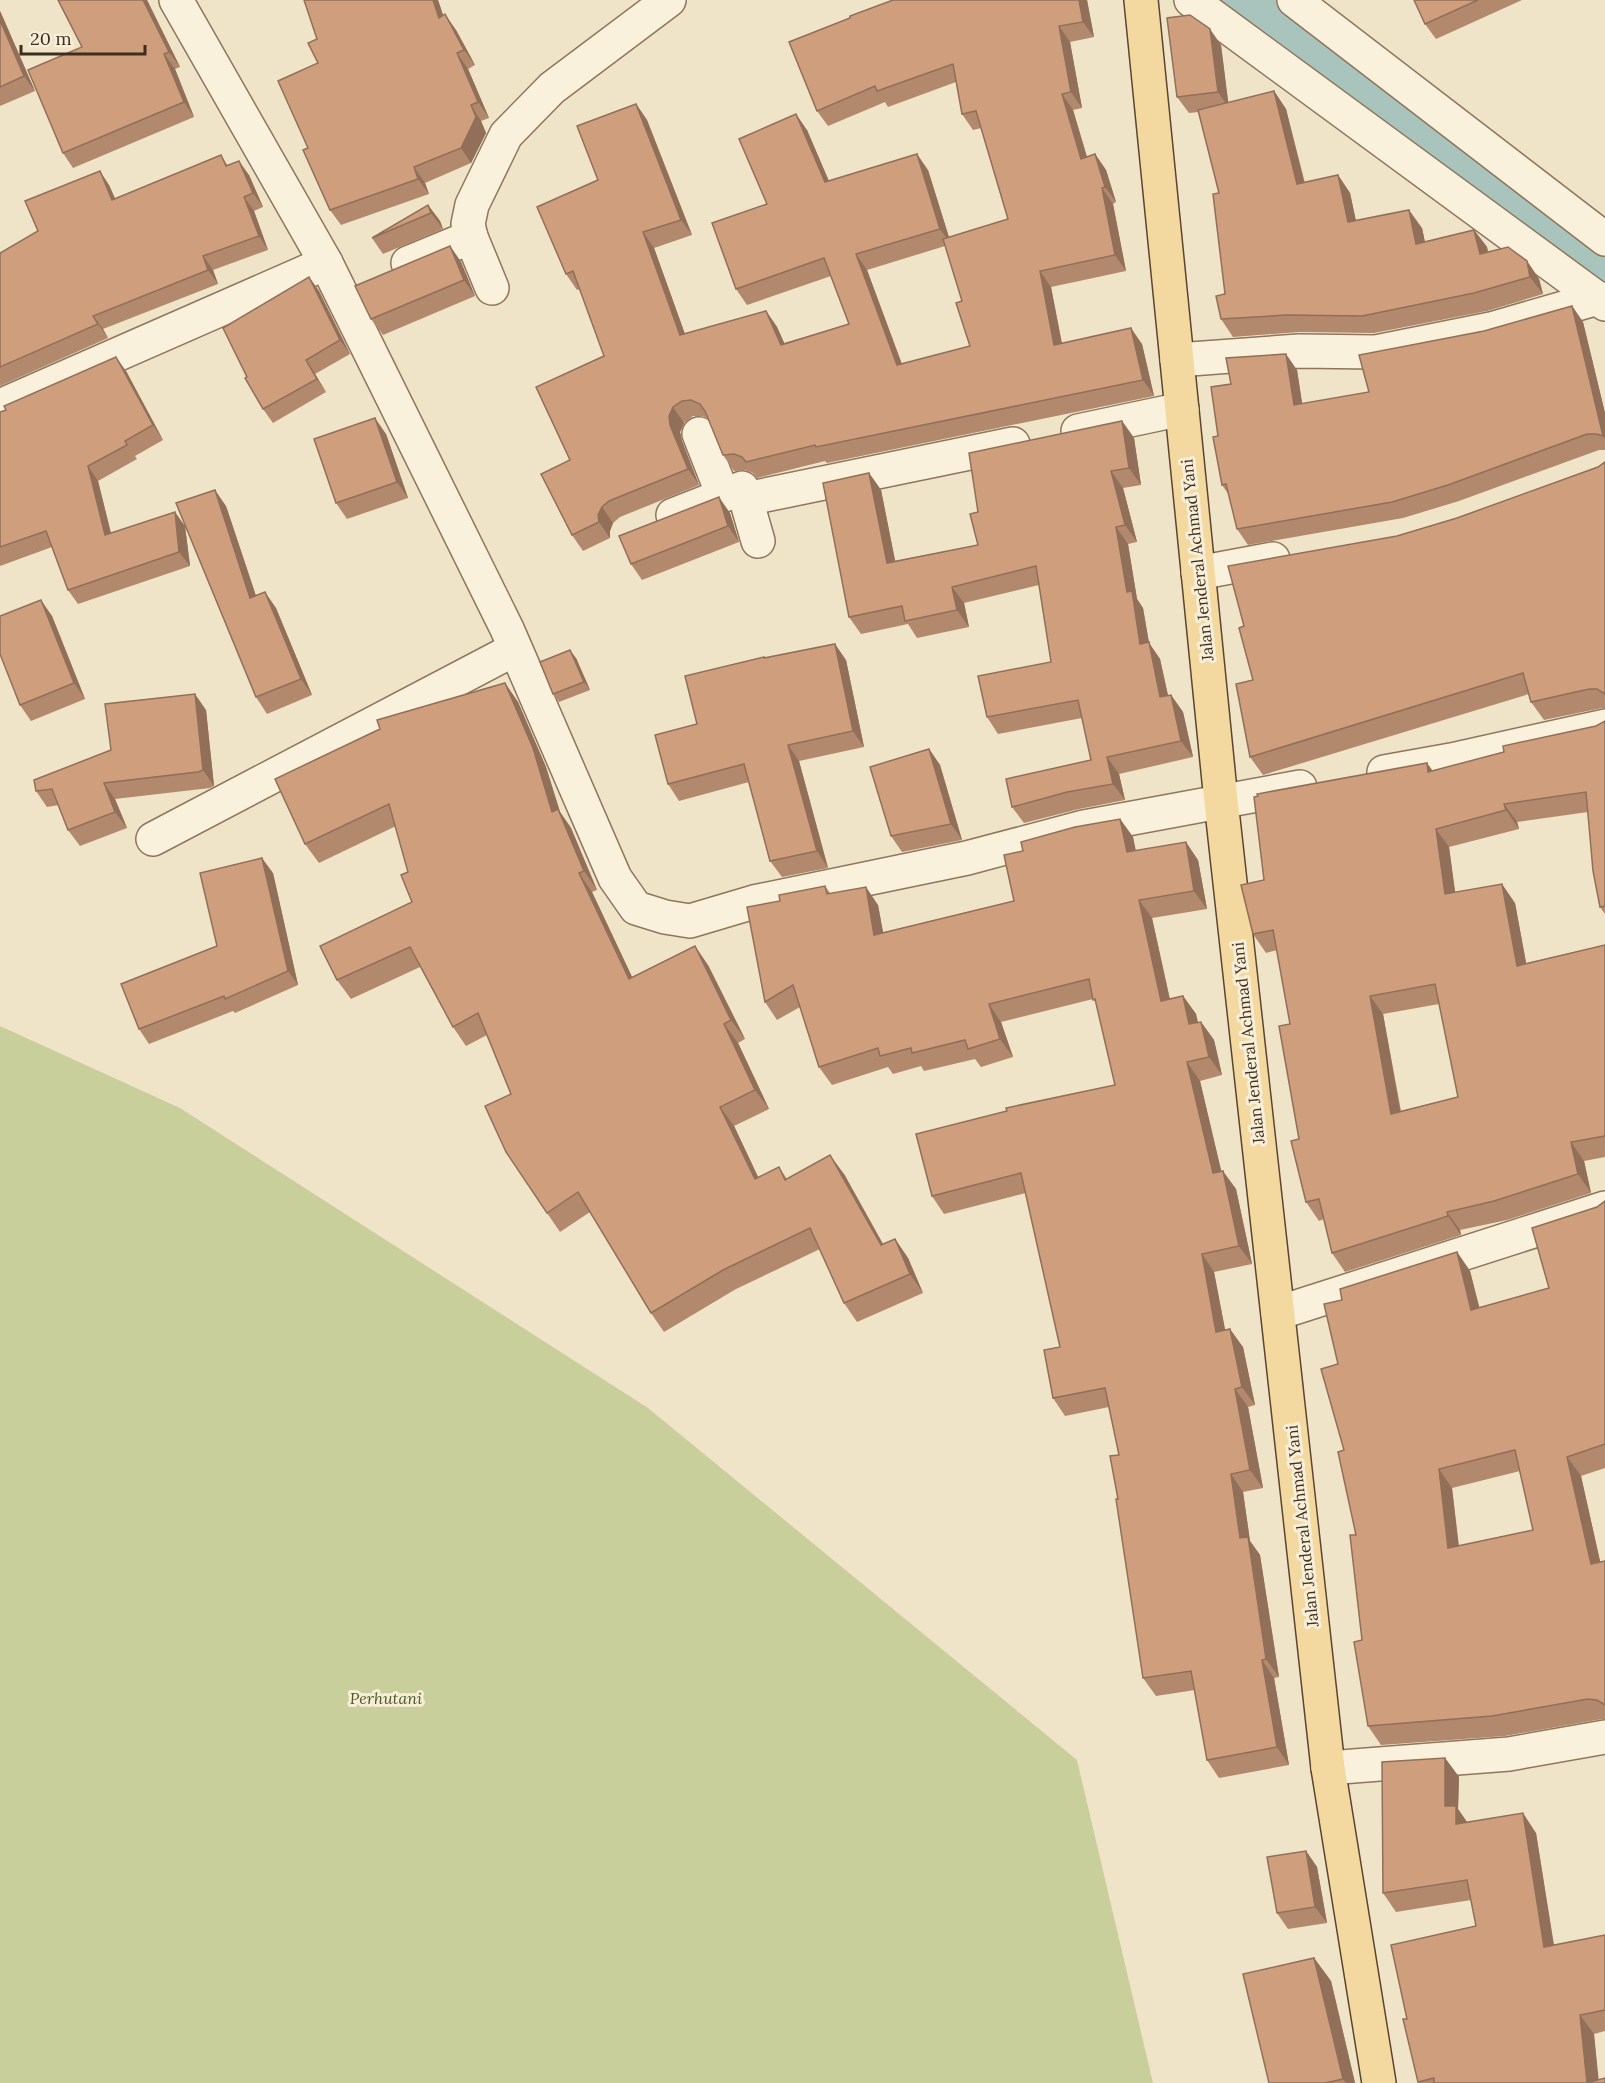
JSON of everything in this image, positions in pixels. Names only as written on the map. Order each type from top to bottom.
[{"type":"main road","name":"Jalan Jenderal Achmad Yani","points":[[1141,0],[1221,801],[1328,1768],[1379,2083]]},
{"type":"street","points":[[176,0],[326,263],[362,283],[458,528],[515,649],[615,878],[636,908],[665,917],[690,921],[754,902],[967,858],[1084,827],[1324,783]]},
{"type":"street","points":[[492,288],[468,224],[472,205],[506,135],[552,88],[669,0]]},
{"type":"street","points":[[1191,0],[1602,301]]},
{"type":"street","points":[[1294,0],[1605,239]]},
{"type":"street","points":[[362,283],[471,237]]},
{"type":"street","points":[[0,406],[326,263]]},
{"type":"street","points":[[1178,360],[1299,351],[1376,352],[1491,329],[1602,301]]},
{"type":"street","points":[[649,525],[734,497],[1182,409]]},
{"type":"street","points":[[699,434],[758,541]]},
{"type":"street","points":[[1198,573],[1304,554]]},
{"type":"street","points":[[153,839],[515,649]]},
{"type":"street","points":[[1359,776],[1451,760],[1605,726]]},
{"type":"street","points":[[1278,1313],[1605,1208]]},
{"type":"street","points":[[1328,1768],[1509,1754],[1605,1737]]},
{"type":"green space","name":"Perhutani","points":[[0,1026],[180,1108],[648,1408],[1077,1760],[1153,2083],[0,2083]]},
{"type":"building","points":[[58,0],[143,0],[169,52],[164,54],[184,102],[63,153],[28,70],[82,47]]},
{"type":"building","points":[[304,0],[433,0],[439,18],[445,14],[464,50],[457,53],[478,102],[471,105],[476,117],[461,148],[414,167],[418,179],[330,210],[303,150],[308,148],[278,81],[318,63],[308,43],[317,39]]},
{"type":"building","points":[[893,0],[1079,0],[1083,22],[1059,26],[1071,92],[1062,94],[1081,159],[1095,154],[1105,187],[1102,188],[1115,255],[1040,271],[1054,345],[1131,328],[1143,380],[816,447],[815,445],[746,462],[742,457],[734,454],[723,455],[700,404],[691,400],[682,401],[673,407],[669,416],[670,425],[688,469],[609,501],[598,515],[599,522],[572,535],[541,474],[570,460],[536,387],[604,356],[573,271],[566,274],[537,207],[598,180],[577,126],[636,104],[681,220],[643,232],[680,335],[766,311],[781,345],[849,324],[824,258],[736,289],[712,223],[767,204],[739,139],[796,114],[825,182],[917,154],[940,229],[856,254],[897,365],[970,346],[956,303],[962,301],[943,239],[1008,219],[976,111],[962,114],[953,64],[877,91],[875,86],[817,111],[789,42]]},
{"type":"building","points":[[1414,0],[1478,0],[1425,24]]},
{"type":"building","points":[[1190,15],[1210,29],[1218,92],[1177,97],[1167,18]]},
{"type":"building","points":[[0,20],[24,76],[0,87]]},
{"type":"building","points":[[1274,91],[1297,184],[1338,175],[1348,222],[1409,210],[1416,244],[1474,230],[1480,254],[1508,247],[1527,261],[1530,277],[1474,293],[1362,316],[1287,315],[1221,319],[1216,296],[1225,294],[1213,194],[1219,193],[1198,110]]},
{"type":"building","points":[[221,155],[226,166],[239,161],[253,193],[244,197],[259,236],[203,256],[208,270],[93,316],[98,324],[0,367],[0,253],[38,231],[25,201],[100,171],[112,200]]},
{"type":"building","points":[[428,205],[431,213],[372,238]]},
{"type":"building","points":[[450,246],[464,280],[371,319],[355,286]]},
{"type":"building","points":[[309,277],[340,340],[306,360],[317,379],[263,409],[245,378],[247,377],[223,328]]},
{"type":"building","points":[[1572,306],[1603,436],[1587,434],[1448,485],[1392,502],[1237,529],[1226,484],[1222,485],[1213,437],[1218,436],[1211,387],[1231,384],[1226,358],[1286,354],[1294,405],[1369,392],[1359,355],[1484,331]]},
{"type":"building","points":[[116,357],[153,425],[125,441],[127,445],[88,466],[105,535],[175,512],[179,552],[68,590],[46,531],[0,547],[0,412],[6,410],[4,406]]},
{"type":"building","points":[[375,418],[397,482],[336,503],[314,439]]},
{"type":"building","points":[[1122,421],[1129,468],[1111,471],[1125,525],[1116,527],[1127,592],[1132,591],[1140,644],[1149,642],[1160,697],[1171,695],[1181,741],[1107,757],[1113,784],[1067,792],[1012,807],[1006,779],[1091,760],[1078,700],[987,717],[978,676],[1051,662],[1036,566],[952,587],[957,610],[905,621],[902,606],[849,617],[823,483],[869,473],[887,563],[978,545],[970,514],[978,512],[969,453]]},
{"type":"building","points":[[1605,462],[1605,694],[1597,689],[1589,689],[1531,702],[1523,673],[1250,757],[1236,684],[1253,680],[1239,628],[1244,626],[1228,566],[1397,536],[1457,518],[1598,467]]},
{"type":"building","points":[[215,490],[250,598],[265,592],[301,679],[256,697],[176,503]]},
{"type":"building","points":[[719,497],[728,526],[631,564],[619,536]]},
{"type":"building","points":[[41,600],[74,683],[20,705],[0,654],[0,616]]},
{"type":"building","points":[[835,644],[853,731],[788,745],[817,851],[770,861],[744,764],[668,784],[655,735],[697,724],[685,676],[764,657]]},
{"type":"building","points":[[570,650],[584,682],[553,694],[540,662]]},
{"type":"building","points":[[505,683],[533,748],[552,812],[558,809],[584,871],[579,873],[629,979],[695,946],[731,1020],[724,1024],[755,1090],[720,1107],[755,1179],[779,1167],[785,1180],[830,1155],[881,1245],[895,1239],[910,1274],[844,1303],[810,1228],[723,1270],[651,1313],[578,1192],[547,1213],[506,1152],[485,1106],[511,1094],[478,1013],[453,1027],[410,947],[337,980],[320,946],[412,902],[401,875],[408,872],[389,804],[305,844],[275,779],[380,729],[377,720]]},
{"type":"building","points":[[195,694],[203,770],[104,783],[115,812],[68,830],[52,789],[36,791],[34,780],[111,750],[105,704]]},
{"type":"building","points":[[1605,721],[1605,906],[1600,907],[1593,871],[1586,792],[1504,804],[1506,810],[1436,829],[1445,894],[1502,884],[1517,966],[1605,945],[1605,1136],[1571,1142],[1578,1174],[1494,1201],[1447,1212],[1448,1216],[1332,1253],[1319,1199],[1306,1202],[1291,1141],[1299,1139],[1279,1026],[1290,1024],[1273,930],[1253,934],[1241,885],[1264,880],[1254,797],[1258,796],[1257,794],[1427,763],[1428,772],[1504,752],[1503,746],[1596,726]],"holes":[[[1435,984],[1458,1097],[1391,1114],[1370,996]]]},
{"type":"building","points":[[929,749],[951,824],[891,836],[870,767]]},
{"type":"building","points":[[1120,819],[1127,852],[1186,842],[1194,891],[1139,900],[1161,1001],[1183,996],[1189,1024],[1201,1022],[1209,1057],[1187,1062],[1213,1173],[1223,1171],[1239,1246],[1202,1254],[1216,1332],[1230,1329],[1242,1387],[1235,1389],[1250,1470],[1231,1474],[1240,1538],[1248,1537],[1266,1659],[1262,1660],[1277,1747],[1207,1760],[1191,1671],[1143,1678],[1110,1456],[1119,1455],[1105,1388],[1053,1398],[1044,1350],[1060,1347],[1021,1173],[932,1196],[916,1134],[1007,1111],[1006,1108],[1115,1085],[1089,979],[989,1004],[1000,1039],[968,1049],[965,1040],[912,1053],[911,1048],[880,1056],[878,1048],[819,1067],[793,985],[765,1002],[747,907],[780,901],[779,895],[825,886],[827,894],[866,887],[874,935],[1014,901],[1004,855],[1023,851],[1021,842],[1075,827]]},
{"type":"building","points":[[262,858],[288,971],[225,999],[224,996],[139,1029],[121,984],[217,946],[200,873]]},
{"type":"building","points":[[1605,1201],[1605,1444],[1567,1457],[1591,1564],[1605,1561],[1605,1705],[1597,1700],[1588,1699],[1492,1716],[1368,1726],[1354,1642],[1362,1640],[1350,1535],[1356,1535],[1338,1452],[1344,1450],[1321,1369],[1338,1364],[1324,1304],[1342,1300],[1340,1289],[1457,1252],[1471,1310],[1549,1288],[1532,1228],[1597,1207]],"holes":[[[1515,1450],[1533,1530],[1448,1548],[1439,1469]]]},
{"type":"building","points":[[1445,1758],[1445,1806],[1456,1806],[1456,1824],[1523,1813],[1544,1947],[1605,1935],[1605,2010],[1580,2015],[1587,2083],[1434,2083],[1434,2078],[1418,2082],[1403,2019],[1407,2019],[1391,1945],[1476,1926],[1467,1880],[1383,1893],[1382,1762]]},
{"type":"building","points":[[1306,1851],[1315,1907],[1277,1913],[1267,1857]]},
{"type":"building","points":[[1314,1958],[1343,2079],[1325,2083],[1269,2083],[1243,1974]]},
{"type":"building","points":[[1605,2078],[1605,2083],[1587,2083]]},
{"type":"waterway","points":[[1246,0],[1605,276]]}]
